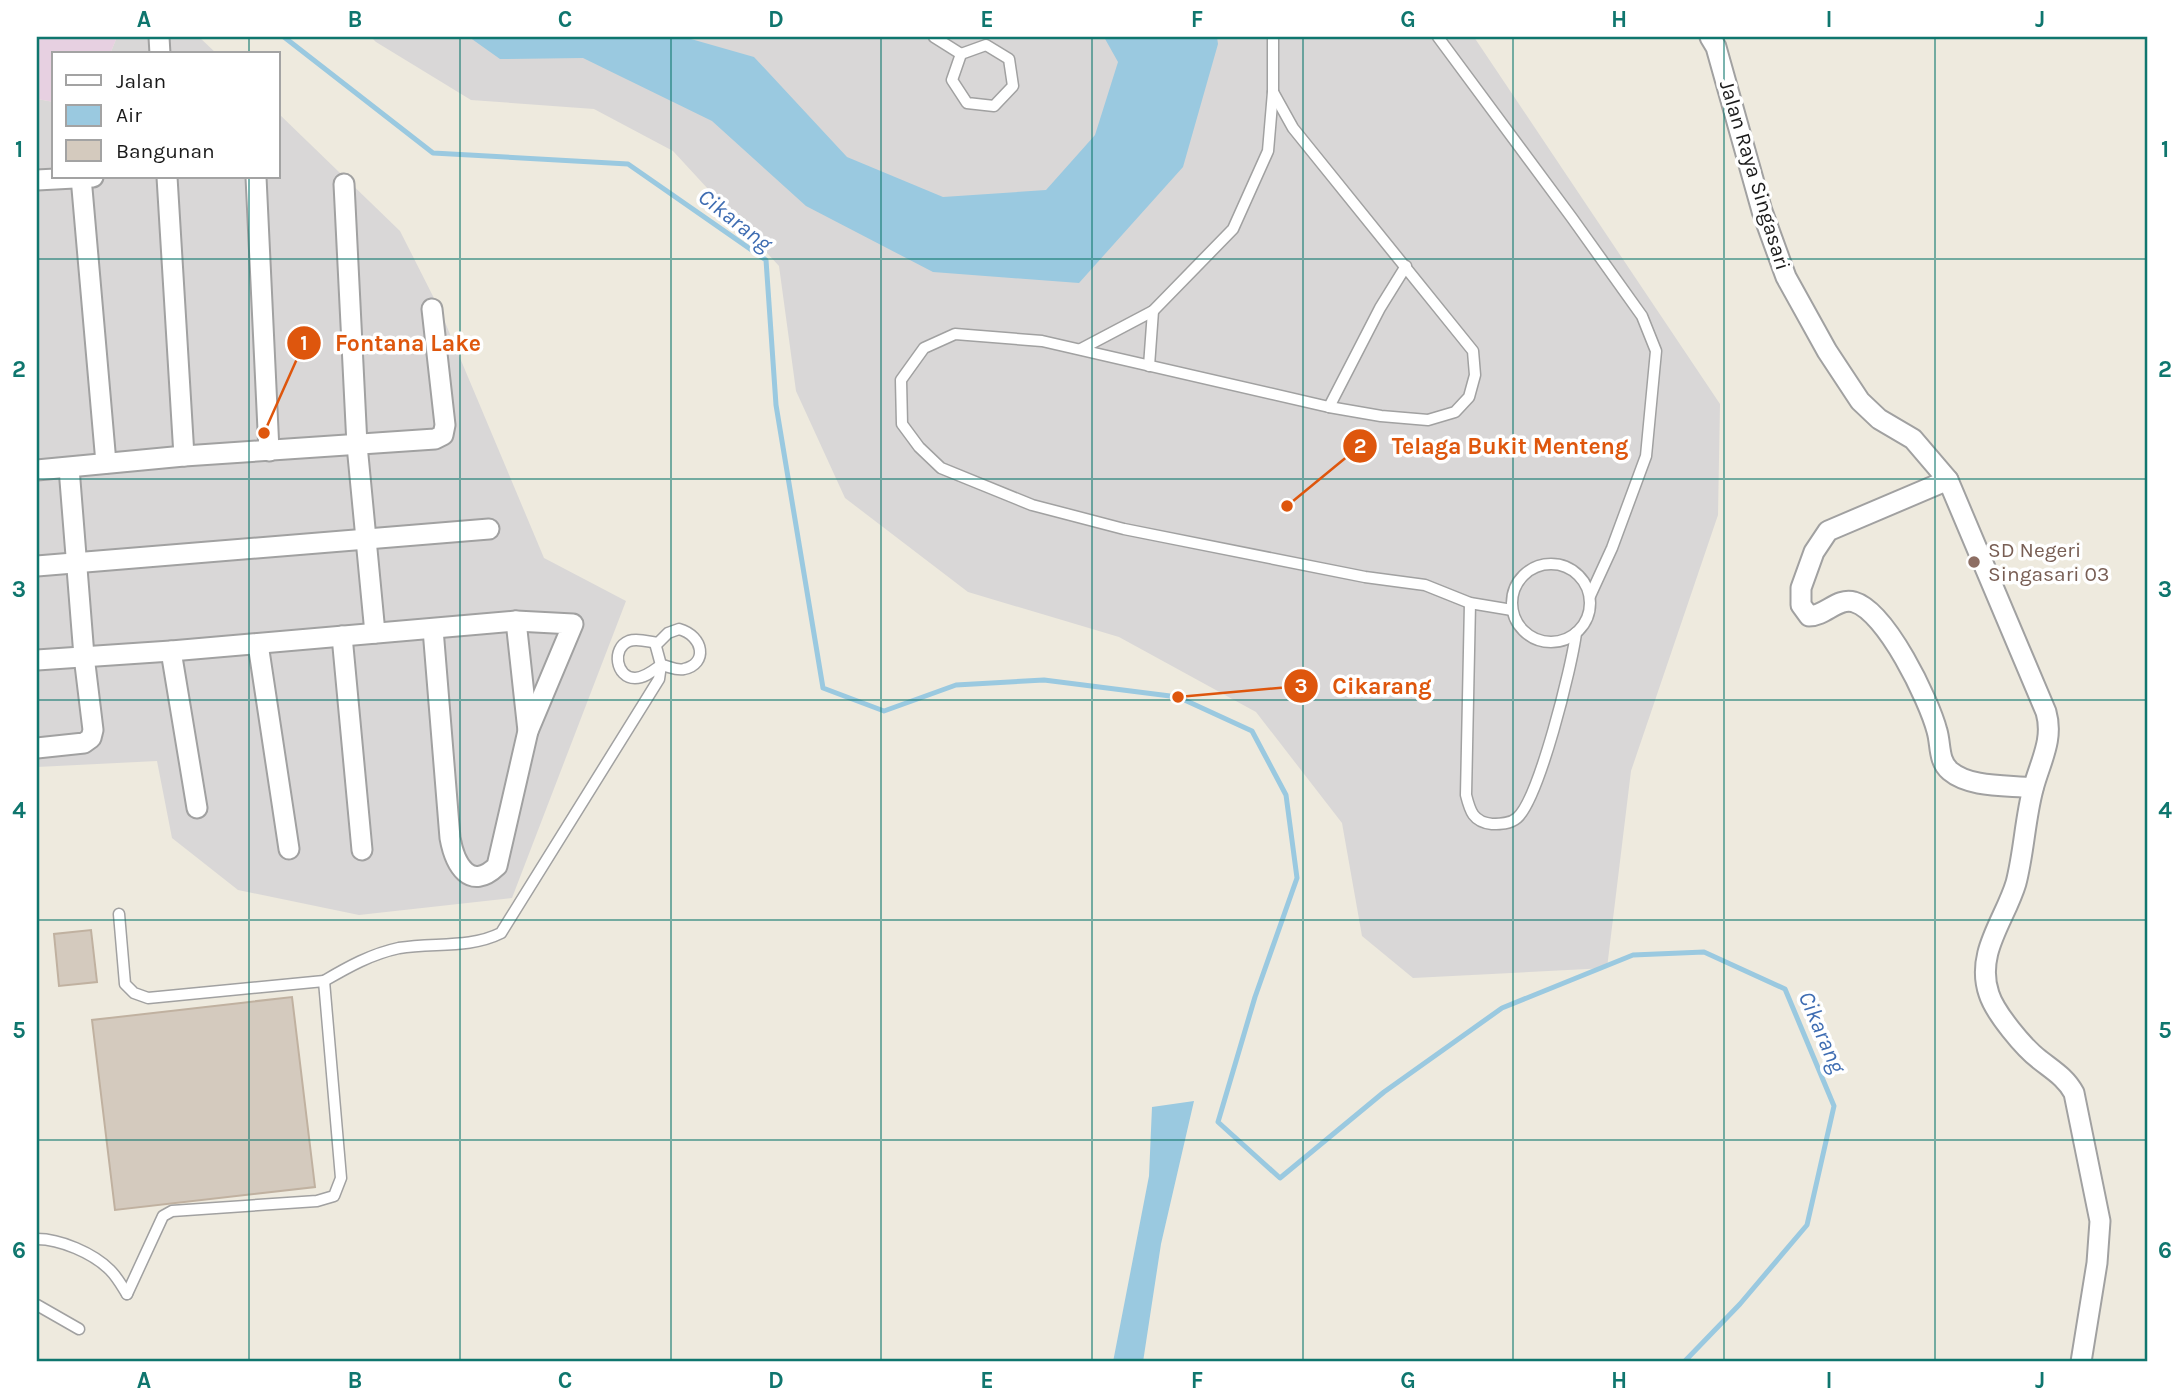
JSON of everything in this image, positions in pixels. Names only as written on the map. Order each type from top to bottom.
[{"type":"street","name":"Jalan Raya Singasari","points":[[1710,37],[1716,47],[1762,211],[1786,277],[1827,351],[1860,401],[1879,419],[1913,439],[1948,480],[2046,712],[2049,736],[2033,788],[2016,883],[2002,919],[1992,935],[1986,961],[1986,978],[1988,993],[1995,1007],[2038,1059],[2068,1082],[2074,1093],[2100,1221],[2097,1263],[2081,1362]]},
{"type":"street","points":[[37,180],[70,178]]},
{"type":"street","points":[[86,178],[106,463]]},
{"type":"street","points":[[167,178],[184,456]]},
{"type":"street","points":[[256,178],[269,451]]},
{"type":"street","points":[[344,184],[357,445],[375,633]]},
{"type":"street","points":[[37,470],[184,456],[435,439],[443,435],[445,425],[432,309]]},
{"type":"street","points":[[37,748],[85,743],[91,738],[93,730],[84,656],[69,468]]},
{"type":"street","points":[[1948,480],[1828,531],[1814,552],[1801,588],[1801,605],[1809,616],[1817,616],[1843,602],[1854,602],[1876,615],[1910,669],[1937,729],[1943,764],[1950,772],[1978,782],[2033,788]]},
{"type":"street","points":[[37,566],[489,529]]},
{"type":"street","points":[[37,660],[516,621],[573,624],[528,731],[497,866],[489,874],[478,877],[468,875],[454,856],[450,838],[433,629]]},
{"type":"street","points":[[516,621],[528,731]]},
{"type":"street","points":[[342,636],[362,850]]},
{"type":"street","points":[[258,644],[289,849]]},
{"type":"street","points":[[172,651],[197,808]]},
{"type":"lane","points":[[934,37],[961,54]]},
{"type":"lane","points":[[1081,349],[1153,311],[1233,229],[1268,151],[1273,92],[1273,37]]},
{"type":"lane","points":[[1438,37],[1642,316],[1657,351],[1646,456],[1612,548],[1590,596],[1588,617],[1576,633],[1558,642],[1538,640],[1521,628],[1512,610],[1514,589],[1525,573],[1544,564],[1564,566],[1581,578],[1590,596]]},
{"type":"lane","points":[[986,45],[1009,59],[1013,86],[994,106],[967,103],[952,80],[961,54],[986,45]]},
{"type":"lane","points":[[1273,92],[1293,128],[1473,351],[1475,375],[1469,397],[1455,412],[1428,420],[1381,416],[1329,407],[1042,341],[955,334],[925,348],[901,380],[902,424],[919,447],[941,468],[1032,505],[1138,531],[1364,577],[1425,585],[1470,603],[1512,610]]},
{"type":"lane","points":[[1329,407],[1380,308],[1406,266]]},
{"type":"lane","points":[[1149,366],[1153,311]]},
{"type":"lane","points":[[1470,603],[1466,795],[1471,814],[1481,823],[1501,824],[1516,819],[1533,792],[1569,678],[1576,633]]},
{"type":"lane","points":[[679,629],[690,632],[698,640],[700,652],[696,662],[687,669],[661,665],[636,678],[626,675],[618,667],[617,656],[621,646],[630,641],[655,643],[679,629]]},
{"type":"lane","points":[[119,914],[125,984],[134,993],[148,998],[324,981],[373,954],[401,948],[484,942],[501,933],[659,679],[661,665],[655,643]]},
{"type":"lane","points":[[37,1239],[47,1239],[86,1254],[110,1270],[127,1294],[159,1222],[172,1211],[317,1201],[334,1196],[341,1178],[324,981]]},
{"type":"lane","points":[[37,1305],[79,1329]]},
{"type":"shaded area","points":[[37,37],[117,37],[111,52],[52,52],[52,102],[37,99]]},
{"type":"shaded area","points":[[117,37],[199,37],[215,52],[111,52]]},
{"type":"shaded area","points":[[371,37],[1474,37],[1720,404],[1718,515],[1631,771],[1607,968],[1413,978],[1362,936],[1342,823],[1256,712],[1119,637],[968,592],[845,498],[796,391],[779,266],[673,151],[594,109],[471,100]]},
{"type":"shaded area","points":[[37,99],[52,102],[52,178],[280,178],[280,115],[400,231],[439,308],[544,558],[626,601],[512,898],[359,915],[238,890],[172,838],[157,761],[37,767]]},
{"type":"water","points":[[469,37],[684,37],[754,57],[847,157],[943,197],[1046,190],[1095,135],[1118,62],[1104,37],[1217,37],[1218,44],[1183,167],[1079,283],[933,272],[806,206],[712,121],[583,58],[500,59]]},
{"type":"water","points":[[1194,1101],[1161,1244],[1143,1362],[1113,1362],[1149,1176],[1152,1107]]},
{"type":"building","points":[[91,930],[97,982],[59,986],[54,934]]},
{"type":"building","points":[[292,997],[315,1187],[115,1210],[92,1020]]},
{"type":"waterway","name":"Cikarang","points":[[284,37],[433,153],[628,164],[766,260],[776,405],[823,688],[884,711],[956,685],[1044,680],[1178,697],[1252,731],[1286,795],[1297,878],[1255,997],[1218,1122],[1280,1178],[1384,1092],[1502,1008],[1633,955],[1704,952],[1785,989],[1834,1106],[1807,1225],[1740,1304],[1684,1362]]},
{"type":"place","name":"Fontana Lake","points":[[264,433]]},
{"type":"place","name":"Telaga Bukit Menteng","points":[[1287,506]]},
{"type":"place","name":"SD Negeri Singasari 03","points":[[1974,562]]},
{"type":"place","name":"Cikarang","points":[[1178,697]]}]
